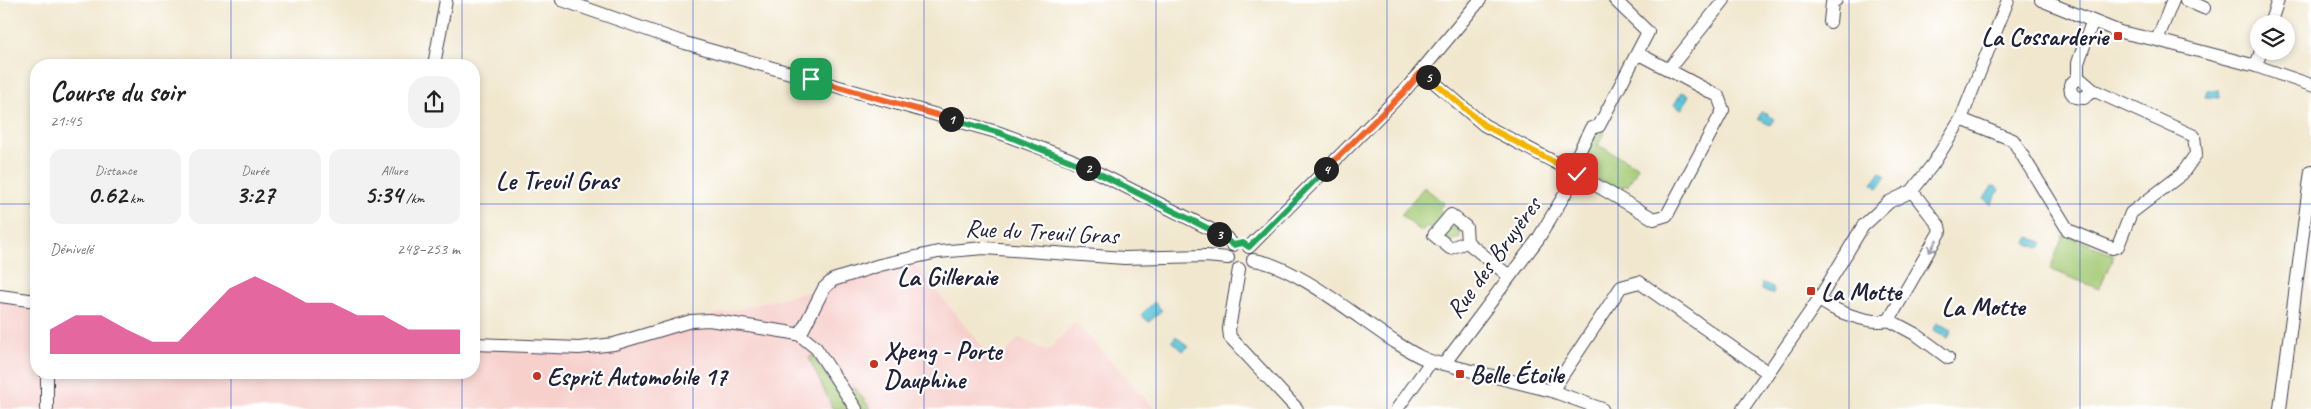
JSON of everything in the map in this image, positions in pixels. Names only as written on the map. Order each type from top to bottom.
[{"type":"street","points":[[435,59],[446,0]]},
{"type":"street","points":[[562,0],[685,43],[1000,133],[1070,159],[1208,228],[1228,239],[1233,245]]},
{"type":"street","points":[[1249,247],[1406,90],[1480,0]]},
{"type":"street","name":"Rue des Bruyères","points":[[1444,364],[1508,276],[1538,239],[1573,172],[1591,128],[1599,126],[1648,32],[1616,0]]},
{"type":"street","points":[[1668,70],[1724,0]]},
{"type":"street","points":[[1830,22],[1832,3],[1836,0]]},
{"type":"street","points":[[1743,409],[1819,299],[1863,226],[1889,202],[1912,191],[1933,164],[1961,119],[2008,0]]},
{"type":"street","points":[[2040,0],[2120,32],[2256,66],[2311,85]]},
{"type":"street","points":[[2157,40],[2172,0]]},
{"type":"street","points":[[2186,0],[2204,8]]},
{"type":"street","points":[[2273,15],[2278,0]]},
{"type":"street","points":[[1961,119],[2013,140],[2068,230],[2112,248],[2118,246],[2132,213],[2182,174],[2196,154],[2194,136],[2093,90],[2078,77],[2078,63],[2092,22]]},
{"type":"street","points":[[1422,71],[1484,125],[1573,172],[1654,219],[1667,215],[1723,110],[1718,96],[1637,53]]},
{"type":"street","points":[[2256,66],[2258,60]]},
{"type":"street","points":[[2280,409],[2311,171]]},
{"type":"street","points":[[1889,320],[1940,231],[1940,226],[1912,191]]},
{"type":"street","points":[[1467,242],[1508,276]]},
{"type":"street","points":[[1243,243],[1249,247],[1253,253],[1253,260],[1249,266],[1239,268],[1230,264],[1228,258],[1233,245],[1243,243]]},
{"type":"street","name":"Rue du Treuil Gras","points":[[800,335],[824,288],[833,280],[880,265],[938,252],[984,248],[1124,258],[1206,256],[1228,258]]},
{"type":"street","points":[[1253,260],[1282,270],[1315,288],[1369,326],[1430,362],[1552,391],[1602,409]]},
{"type":"street","points":[[1239,268],[1229,329],[1230,337],[1297,409]]},
{"type":"street","points":[[1552,391],[1621,287],[1639,282],[1767,372]]},
{"type":"street","points":[[0,296],[30,300]]},
{"type":"street","points":[[1819,299],[1832,308],[1870,321],[1882,322],[1889,320],[1917,335],[1948,358]]},
{"type":"street","points":[[480,344],[578,348],[614,344],[691,322],[709,320],[800,335],[816,348],[856,409]]},
{"type":"street","points":[[1397,409],[1430,362]]},
{"type":"street","points":[[47,379],[47,409]]},
{"type":"shaded area","points":[[910,258],[996,364],[1019,338],[1048,351],[1075,322],[1155,409],[0,409],[0,296],[30,300],[30,379],[480,379],[480,344],[579,348],[824,288]]},
{"type":"green space","points":[[1597,132],[1605,132],[1598,145],[1638,167],[1627,187],[1623,185],[1619,192],[1579,167]]},
{"type":"green space","points":[[1424,187],[1444,203],[1439,209],[1445,214],[1431,230],[1426,226],[1422,232],[1401,215]]},
{"type":"green space","points":[[1457,226],[1460,238],[1449,242],[1446,230]]},
{"type":"green space","points":[[2064,234],[2114,255],[2099,289],[2050,269]]},
{"type":"green space","points":[[812,355],[850,409],[833,409],[809,358]]},
{"type":"green space","points":[[855,388],[871,409],[862,409],[848,390]]},
{"type":"water","points":[[2207,90],[2219,90],[2220,98],[2205,97]]},
{"type":"water","points":[[1682,92],[1689,95],[1682,109],[1674,105]]},
{"type":"water","points":[[1761,112],[1768,113],[1767,115],[1774,119],[1770,125],[1758,119]]},
{"type":"water","points":[[1880,172],[1886,176],[1878,188],[1872,184]]},
{"type":"water","points":[[1992,186],[1997,187],[1999,190],[1991,204],[1984,199]]},
{"type":"water","points":[[2030,237],[2043,243],[2040,249],[2027,243]]},
{"type":"water","points":[[1762,283],[1773,287],[1774,292],[1772,294],[1761,290]]},
{"type":"water","points":[[1154,302],[1162,310],[1149,322],[1141,315]]},
{"type":"water","points":[[1937,323],[1952,330],[1948,338],[1933,331]]},
{"type":"water","points":[[1176,336],[1188,347],[1183,351],[1172,341]]},
{"type":"place","name":"La Cossarderie","points":[[2118,36]]},
{"type":"place","name":"La Motte","points":[[1811,291]]},
{"type":"place","name":"Xpeng - Porte Dauphine","points":[[874,364]]},
{"type":"place","name":"Belle Étoile","points":[[1460,374]]},
{"type":"place","name":"Esprit Automobile 17","points":[[537,376]]},
{"type":"district","name":"Le Treuil Gras","points":[[557,180]]},
{"type":"district","name":"La Gilleraie","points":[[947,276]]},
{"type":"district","name":"La Motte","points":[[1983,306]]},
{"type":"route","points":[[811,79],[1000,133],[1070,159],[1222,235],[1233,245],[1243,243],[1249,247],[1406,90],[1422,71],[1484,125],[1577,174]]}]
